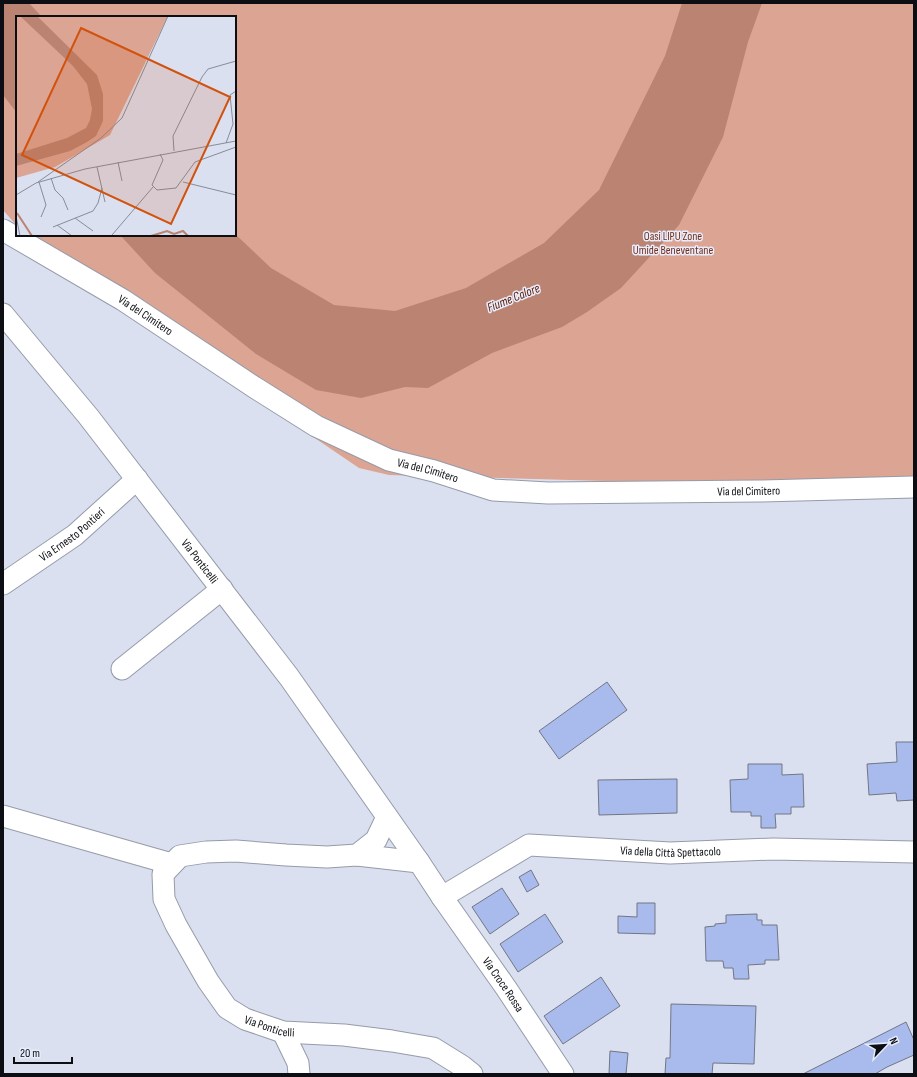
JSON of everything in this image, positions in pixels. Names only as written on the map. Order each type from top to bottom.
[{"type":"street","name":"Via del Cimitero","points":[[3,230],[122,300],[267,396],[316,426],[389,460],[434,471],[493,490],[548,493],[760,491],[914,487]]},
{"type":"street","name":"Via Ponticelli","points":[[3,314],[88,416],[137,478],[289,677],[442,897]]},
{"type":"street","name":"Via Ernesto Pontieri","points":[[3,584],[75,535],[137,478]]},
{"type":"street","points":[[3,575],[23,570]]},
{"type":"street","points":[[122,669],[222,589]]},
{"type":"street","points":[[3,816],[172,864],[180,856],[206,852],[236,851],[286,856],[327,857],[357,855],[419,862]]},
{"type":"street","points":[[357,855],[376,840],[387,817]]},
{"type":"street","name":"Via della Città Spettacolo","points":[[442,897],[529,845],[670,852],[773,849],[914,852]]},
{"type":"street","name":"Via Ponticelli","points":[[172,864],[163,874],[164,899],[176,925],[227,1008],[245,1019],[283,1032],[344,1035],[433,1048],[472,1074]]},
{"type":"street","name":"Via Croce Rossa","points":[[442,897],[506,988],[563,1074]]},
{"type":"street","points":[[283,1032],[298,1063],[299,1074]]},
{"type":"green space","name":"Oasi LIPU Zone Umide Beneventane","points":[[3,3],[914,3],[914,487],[641,482],[389,475],[359,468],[138,318],[29,236],[236,236],[236,16],[16,16],[16,225],[3,210]]},
{"type":"water","points":[[3,3],[29,3],[41,16],[16,16],[16,112],[3,95]]},
{"type":"water","name":"Fiume Calore","points":[[682,3],[762,3],[748,42],[723,137],[679,225],[621,288],[587,312],[562,327],[492,353],[428,388],[405,387],[361,398],[316,390],[256,354],[155,273],[121,236],[236,235],[271,268],[334,305],[395,311],[466,288],[544,243],[599,190],[665,56]]},
{"type":"building","points":[[607,682],[627,710],[559,759],[539,731]]},
{"type":"building","points":[[896,742],[914,742],[914,800],[897,801],[896,793],[869,795],[867,764],[897,762]]},
{"type":"building","points":[[748,764],[782,764],[782,775],[803,774],[804,807],[791,807],[791,814],[775,814],[776,828],[761,828],[761,816],[751,816],[751,812],[731,812],[730,780],[748,779]]},
{"type":"building","points":[[677,779],[677,813],[599,815],[598,780]]},
{"type":"building","points":[[531,870],[539,885],[527,892],[519,877]]},
{"type":"building","points":[[502,888],[519,914],[490,934],[472,907]]},
{"type":"building","points":[[637,903],[655,903],[655,934],[618,933],[618,916],[637,917]]},
{"type":"building","points":[[545,914],[563,942],[518,972],[500,944]]},
{"type":"building","points":[[757,914],[757,920],[762,920],[762,925],[777,925],[779,960],[765,960],[765,964],[748,965],[749,979],[734,979],[733,968],[724,968],[723,961],[706,961],[705,927],[726,923],[726,915]]},
{"type":"building","points":[[601,977],[620,1006],[563,1044],[544,1016]]},
{"type":"building","points":[[671,1004],[756,1006],[754,1064],[713,1063],[712,1074],[665,1074],[666,1058],[670,1058]]},
{"type":"building","points":[[906,1022],[914,1040],[914,1055],[875,1074],[803,1074]]},
{"type":"building","points":[[610,1051],[628,1053],[626,1074],[609,1074]]}]
